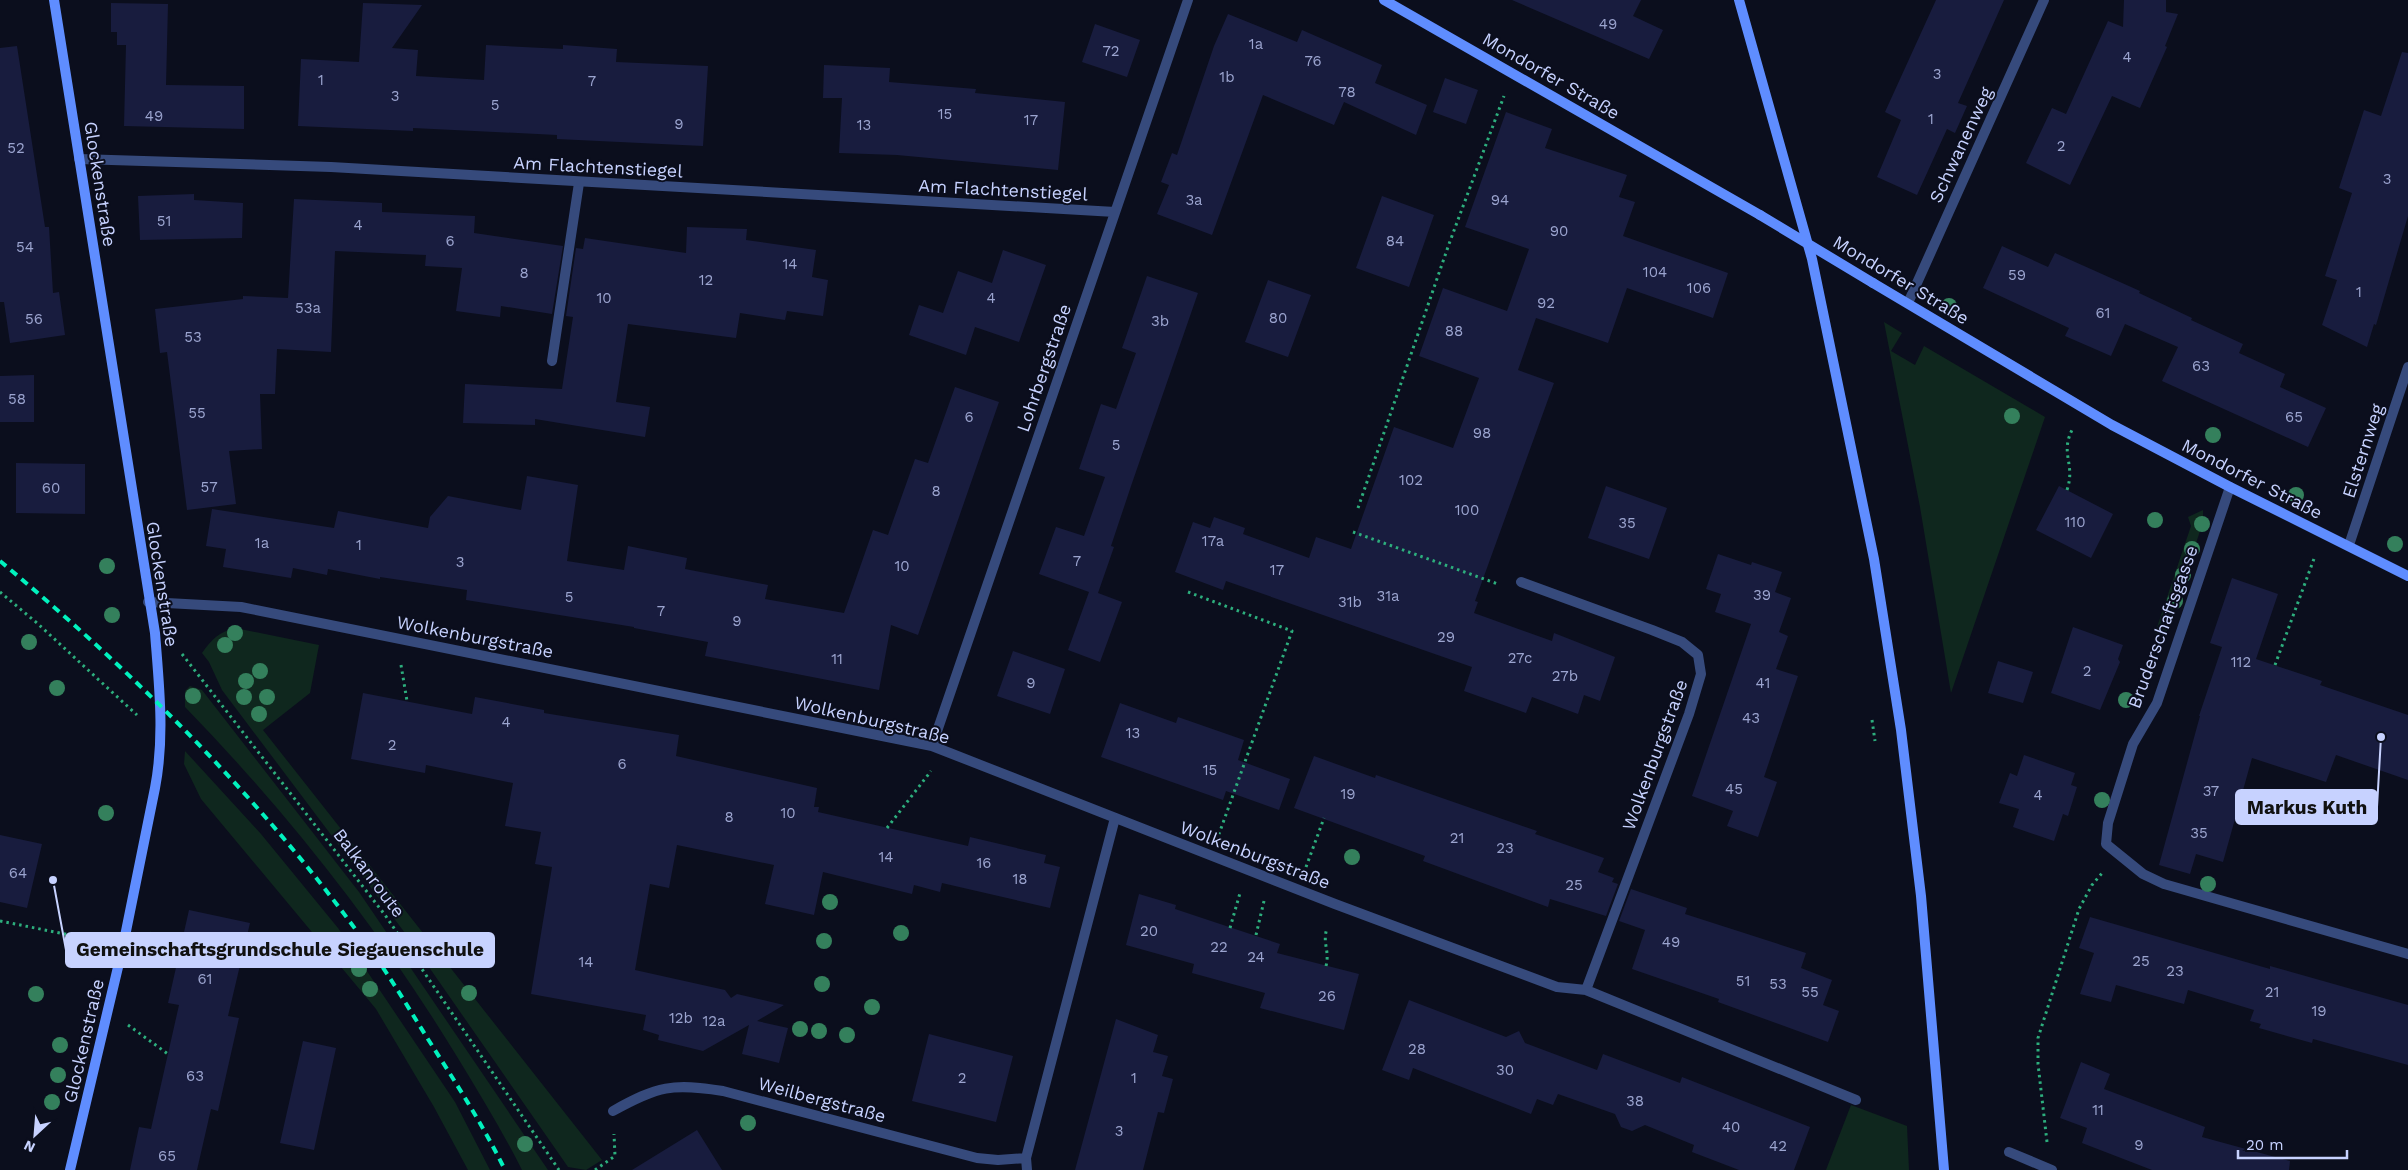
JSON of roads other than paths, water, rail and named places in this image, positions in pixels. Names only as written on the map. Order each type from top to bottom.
[{"type":"street","name":"Glockenstraße","points":[[54,0],[148,602],[155,633],[161,735],[158,773],[123,946],[70,1170]]},
{"type":"street","name":"Lohrbergstraße","points":[[932,746],[1188,0]]},
{"type":"street","name":"Mondorfer Straße","points":[[1384,0],[1760,216],[2083,408],[2230,487],[2408,576]]},
{"type":"street","points":[[1739,0],[1812,259],[1874,559],[1900,730],[1921,896],[1944,1170]]},
{"type":"street","name":"Schwanenweg","points":[[1908,303],[2044,0]]},
{"type":"street","name":"Am Flachtenstiegel","points":[[79,159],[332,167],[579,183],[1115,212]]},
{"type":"street","points":[[552,361],[579,183]]},
{"type":"street","name":"Elsternweg","points":[[2349,545],[2408,367]]},
{"type":"street","name":"Bruderschaftsgasse","points":[[2230,487],[2157,703],[2133,744],[2108,823],[2106,844],[2143,874],[2164,884],[2408,954]]},
{"type":"street","name":"Wolkenburgstraße","points":[[1521,582],[1682,642],[1698,655],[1701,674],[1688,714],[1586,990]]},
{"type":"street","name":"Wolkenburgstraße","points":[[148,602],[242,607],[932,746],[1298,890],[1557,987],[1586,990],[1856,1100]]},
{"type":"street","points":[[1026,1170],[1026,1158],[1115,818]]},
{"type":"street","name":"Weilbergstraße","points":[[613,1111],[645,1093],[688,1086],[723,1091],[977,1158],[998,1160],[1026,1158]]},
{"type":"street","points":[[2009,1152],[2051,1170]]},
{"type":"railway","points":[[0,561],[52,605],[152,697],[246,795],[291,847],[388,975],[487,1135],[505,1170]]},
{"type":"place","name":"Markus Kuth","points":[[2381,737]]},
{"type":"place","name":"Gemeinschaftsgrundschule Siegauenschule","points":[[53,880]]}]
